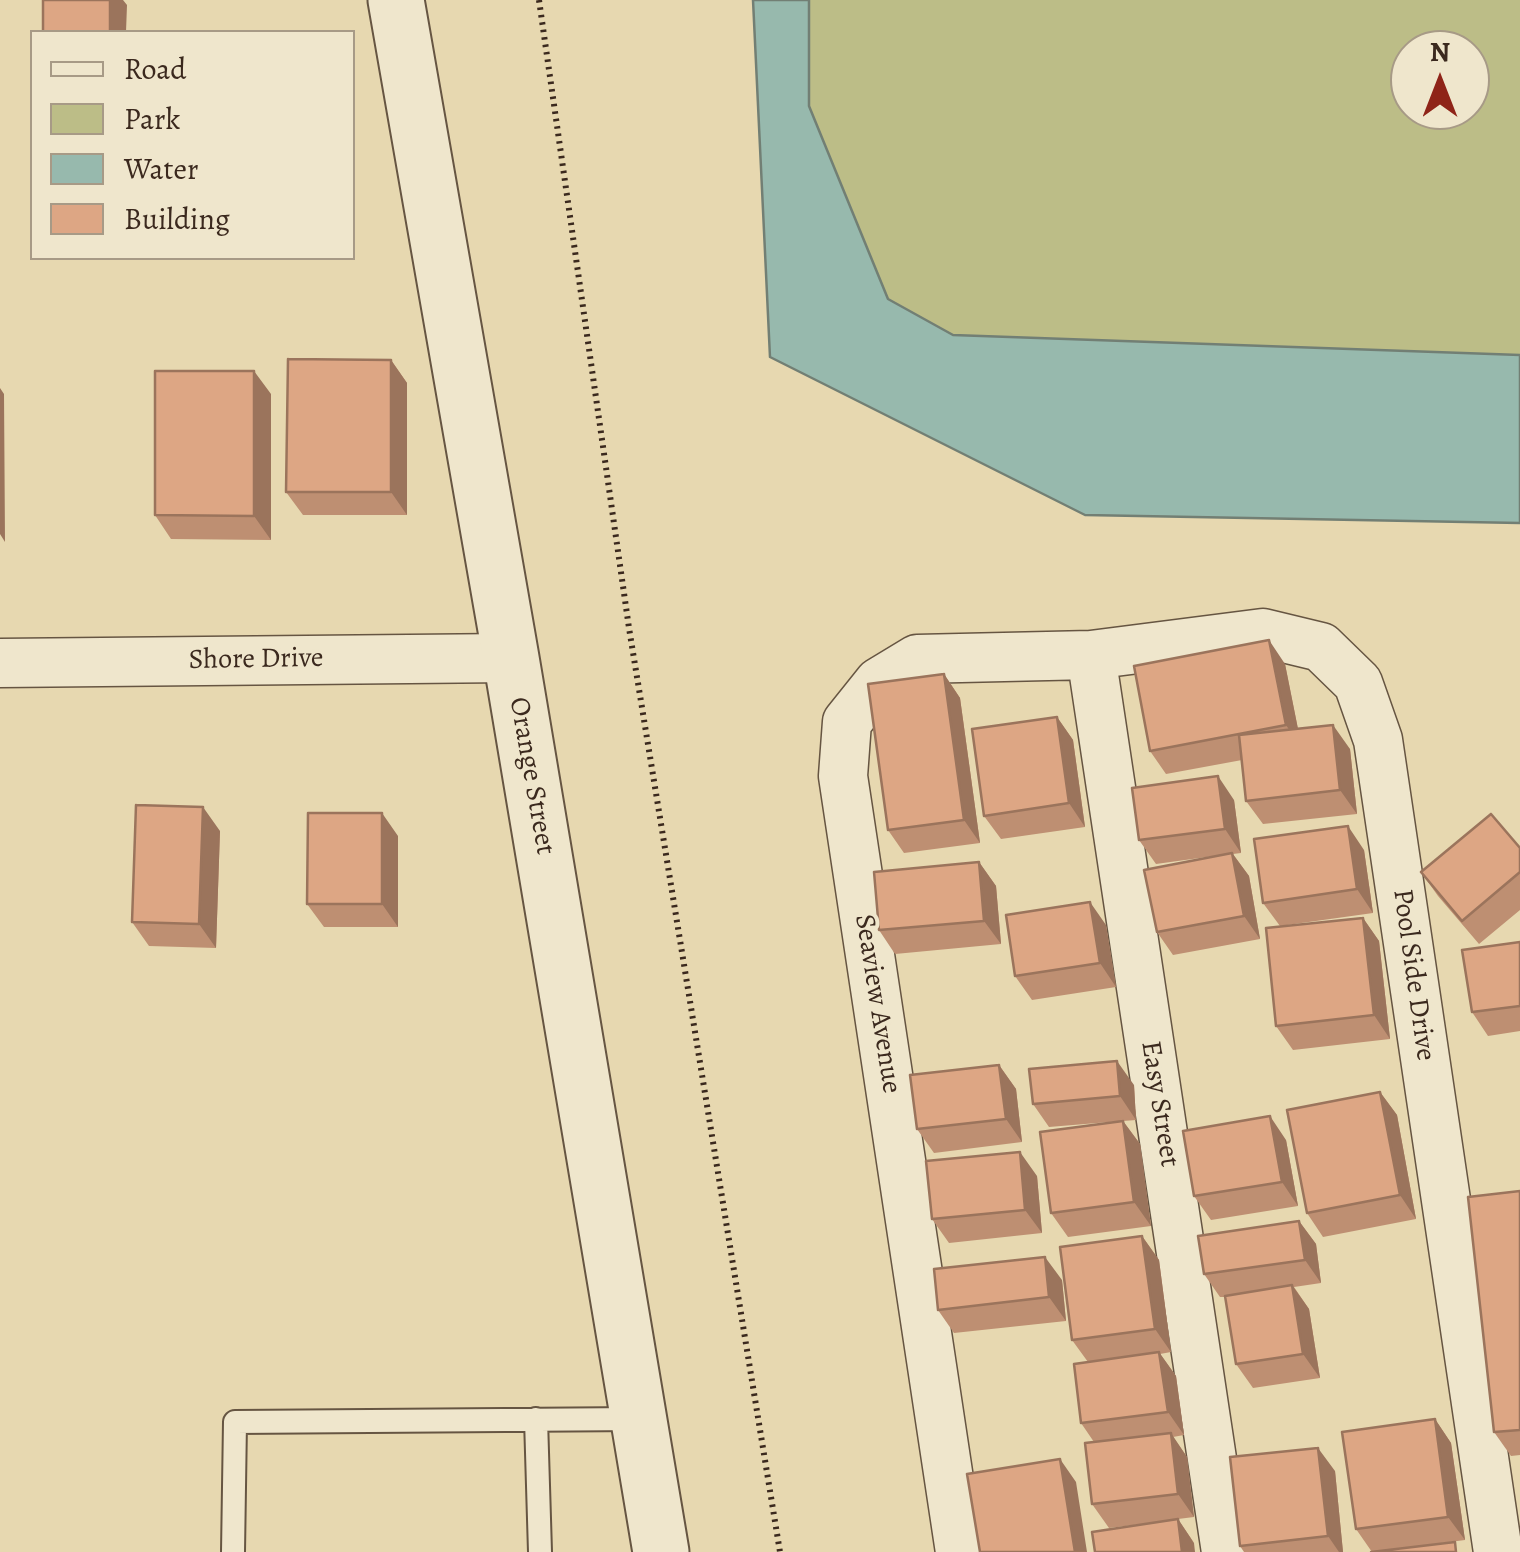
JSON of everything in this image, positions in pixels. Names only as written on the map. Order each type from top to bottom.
[{"type":"street","name":"Orange Street","points":[[396,0],[511,658],[660,1552]]},
{"type":"street","name":"Pool Side Drive","points":[[1091,655],[1263,634],[1322,647],[1358,682],[1378,740],[1498,1552]]},
{"type":"street","name":"Seaview Avenue","points":[[960,1552],[843,776],[847,722],[879,682],[917,659],[1091,655]]},
{"type":"street","name":"Easy Street","points":[[1091,655],[1226,1552]]},
{"type":"street","name":"Shore Drive","points":[[0,662],[511,658]]},
{"type":"lane","points":[[536,1419],[540,1552]]},
{"type":"lane","points":[[232,1552],[235,1422],[640,1419]]},
{"type":"path","points":[[539,0],[632,648],[780,1552]]},
{"type":"green space","points":[[809,0],[1520,0],[1520,355],[953,335],[887,299],[809,105]]},
{"type":"water","points":[[753,0],[809,0],[809,106],[888,299],[953,335],[1520,355],[1520,523],[1085,515],[770,357]]},
{"type":"building","points":[[43,0],[110,0],[110,30],[43,30]]},
{"type":"building","points":[[288,359],[391,360],[391,492],[286,492]]},
{"type":"building","points":[[155,371],[254,371],[254,516],[155,515]]},
{"type":"building","points":[[1269,640],[1286,725],[1150,751],[1134,666]]},
{"type":"building","points":[[944,674],[964,820],[888,830],[868,684]]},
{"type":"building","points":[[1057,717],[1069,803],[984,816],[972,729]]},
{"type":"building","points":[[1333,725],[1340,790],[1246,801],[1239,735]]},
{"type":"building","points":[[1218,776],[1225,829],[1139,840],[1132,788]]},
{"type":"building","points":[[136,805],[203,807],[199,924],[132,922]]},
{"type":"building","points":[[308,813],[382,813],[382,904],[307,904]]},
{"type":"building","points":[[1491,814],[1520,848],[1520,872],[1462,921],[1421,872]]},
{"type":"building","points":[[1348,826],[1357,889],[1263,903],[1254,839]]},
{"type":"building","points":[[1232,853],[1244,916],[1157,932],[1144,870]]},
{"type":"building","points":[[979,862],[984,921],[879,930],[874,872]]},
{"type":"building","points":[[1090,902],[1100,963],[1015,976],[1006,915]]},
{"type":"building","points":[[1363,918],[1374,1015],[1276,1026],[1266,928]]},
{"type":"building","points":[[1520,942],[1520,1006],[1472,1012],[1462,950]]},
{"type":"building","points":[[1117,1061],[1120,1096],[1033,1104],[1029,1069]]},
{"type":"building","points":[[999,1065],[1006,1119],[917,1129],[910,1075]]},
{"type":"building","points":[[1380,1092],[1400,1195],[1307,1213],[1287,1110]]},
{"type":"building","points":[[1270,1116],[1282,1182],[1194,1196],[1183,1131]]},
{"type":"building","points":[[1123,1121],[1134,1202],[1051,1213],[1040,1132]]},
{"type":"building","points":[[1020,1152],[1025,1210],[932,1219],[926,1161]]},
{"type":"building","points":[[1520,1191],[1520,1430],[1494,1432],[1468,1197]]},
{"type":"building","points":[[1299,1221],[1305,1260],[1204,1274],[1198,1236]]},
{"type":"building","points":[[1142,1236],[1155,1329],[1072,1340],[1060,1247]]},
{"type":"building","points":[[1045,1257],[1049,1297],[938,1310],[934,1269]]},
{"type":"building","points":[[1292,1285],[1303,1354],[1236,1364],[1225,1296]]},
{"type":"building","points":[[1159,1352],[1168,1412],[1081,1423],[1074,1364]]},
{"type":"building","points":[[1435,1419],[1448,1517],[1356,1529],[1342,1432]]},
{"type":"building","points":[[1171,1433],[1178,1494],[1092,1504],[1085,1443]]},
{"type":"building","points":[[1318,1448],[1328,1536],[1240,1546],[1230,1457]]},
{"type":"building","points":[[1060,1459],[1075,1552],[980,1552],[967,1474]]},
{"type":"building","points":[[1178,1519],[1182,1552],[1095,1552],[1092,1532]]},
{"type":"building","points":[[1455,1542],[1456,1552],[1371,1552]]}]
